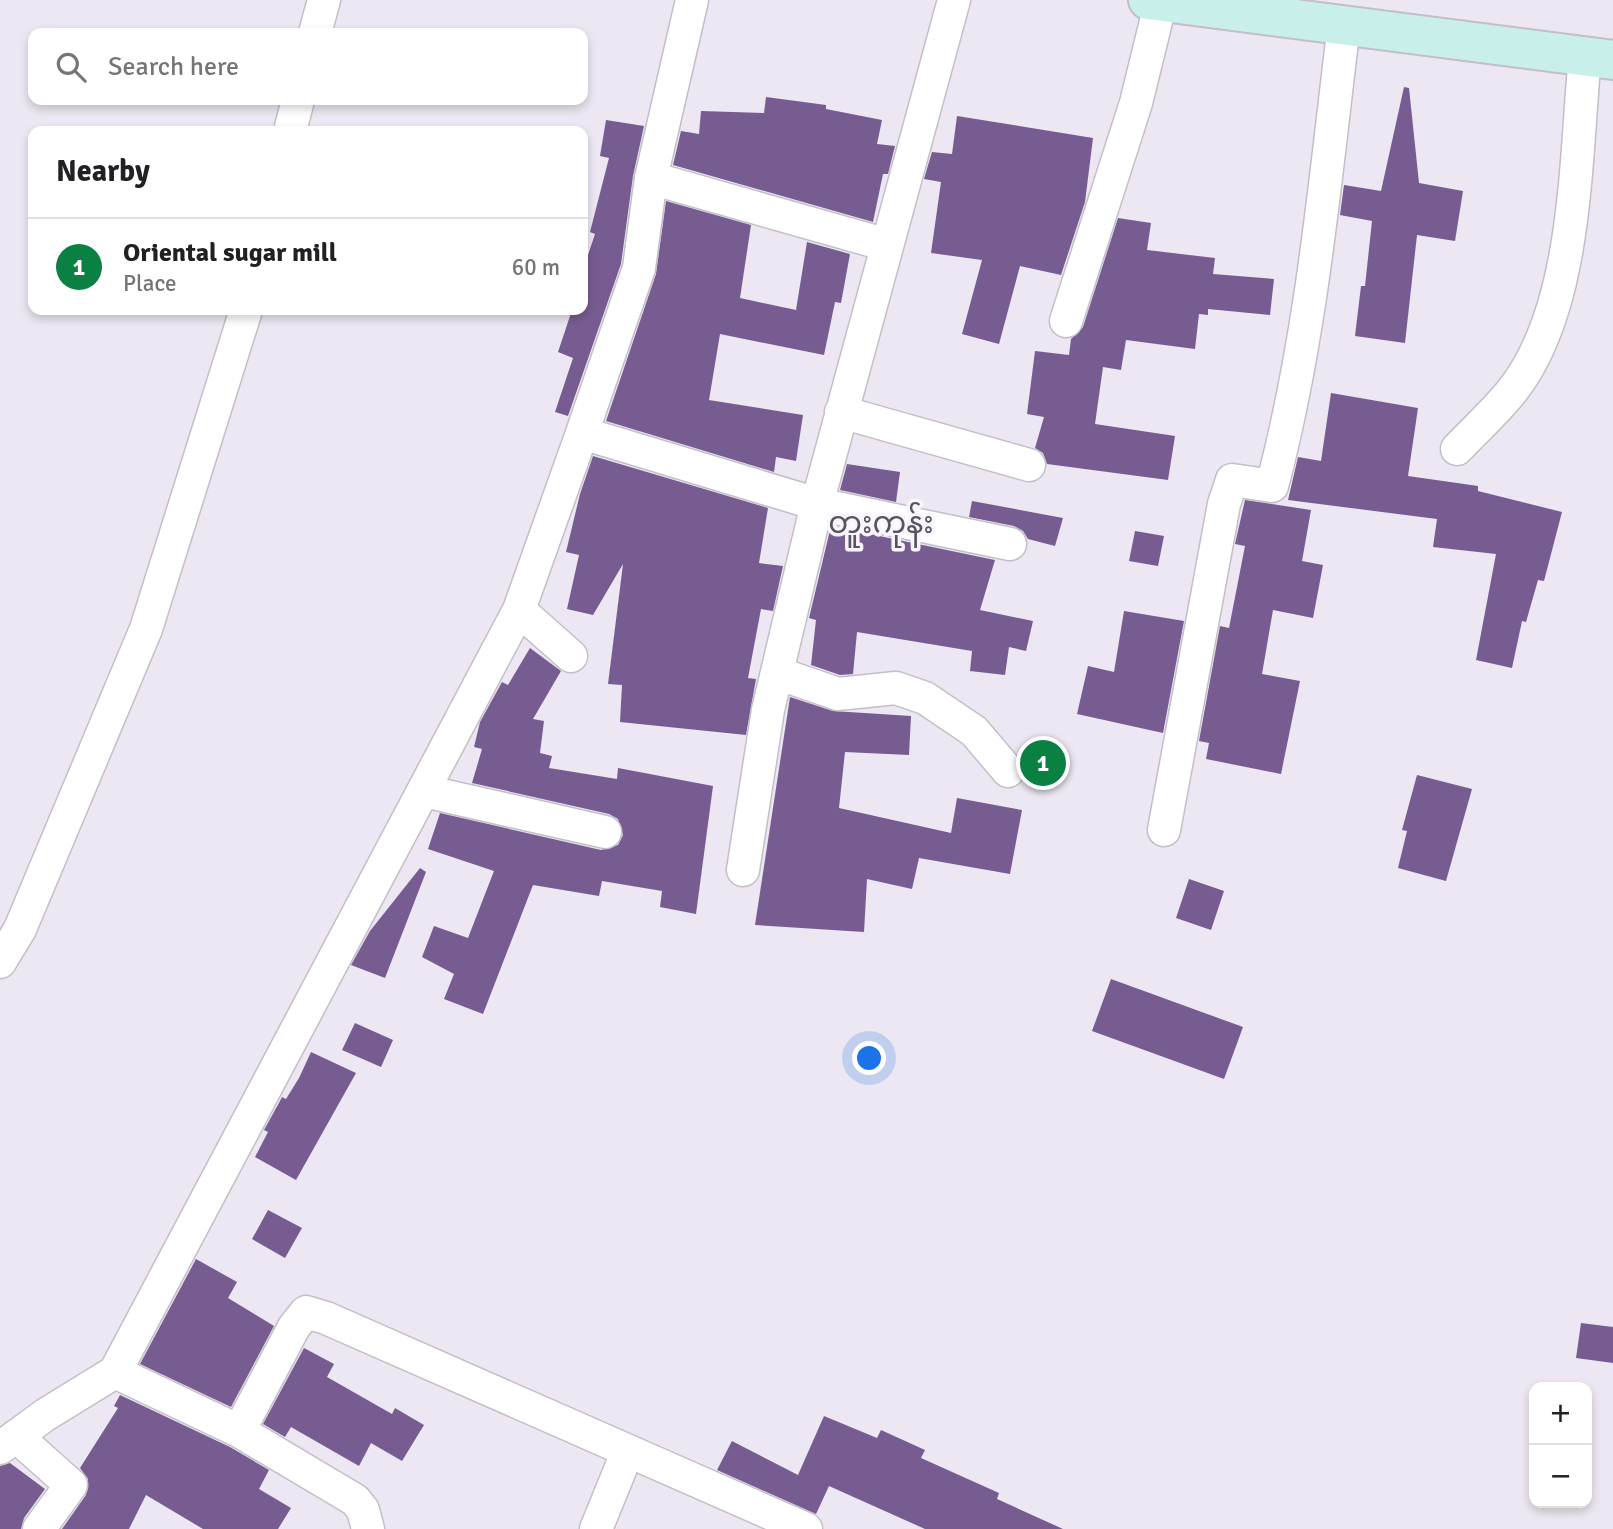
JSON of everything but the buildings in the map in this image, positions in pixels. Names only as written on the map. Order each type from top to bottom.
[{"type":"street","points":[[316,28],[324,0]]},
{"type":"street","points":[[39,1529],[71,1485],[8,1442],[115,1372],[519,610],[639,268],[651,178],[692,0]]},
{"type":"street","points":[[743,870],[768,710],[817,504],[954,0]]},
{"type":"street","points":[[1066,321],[1136,103],[1154,1],[1599,58],[1565,267],[1551,320],[1514,389],[1457,449]]},
{"type":"street","points":[[1164,830],[1224,504],[1233,480],[1272,485],[1287,428],[1320,236],[1344,25]]},
{"type":"street","points":[[291,126],[297,105]]},
{"type":"street","points":[[651,178],[887,245]]},
{"type":"street","points":[[0,961],[20,929],[146,629],[244,315]]},
{"type":"street","points":[[841,412],[1029,465]]},
{"type":"street","points":[[582,433],[817,504],[1010,544]]},
{"type":"street","points":[[519,610],[571,656]]},
{"type":"street","points":[[777,673],[838,694],[896,688],[925,698],[974,731],[1008,771]]},
{"type":"street","points":[[424,791],[605,832]]},
{"type":"street","points":[[239,1431],[294,1327],[306,1312],[326,1318],[627,1453],[806,1529]]},
{"type":"street","points":[[115,1372],[239,1431],[355,1500],[363,1510],[368,1529]]},
{"type":"street","points":[[596,1529],[627,1453]]},
{"type":"place","name":"Oriental sugar mill","points":[[1043,763]]},
{"type":"district","name":"တူးကုန်း","points":[[881,523]]}]
